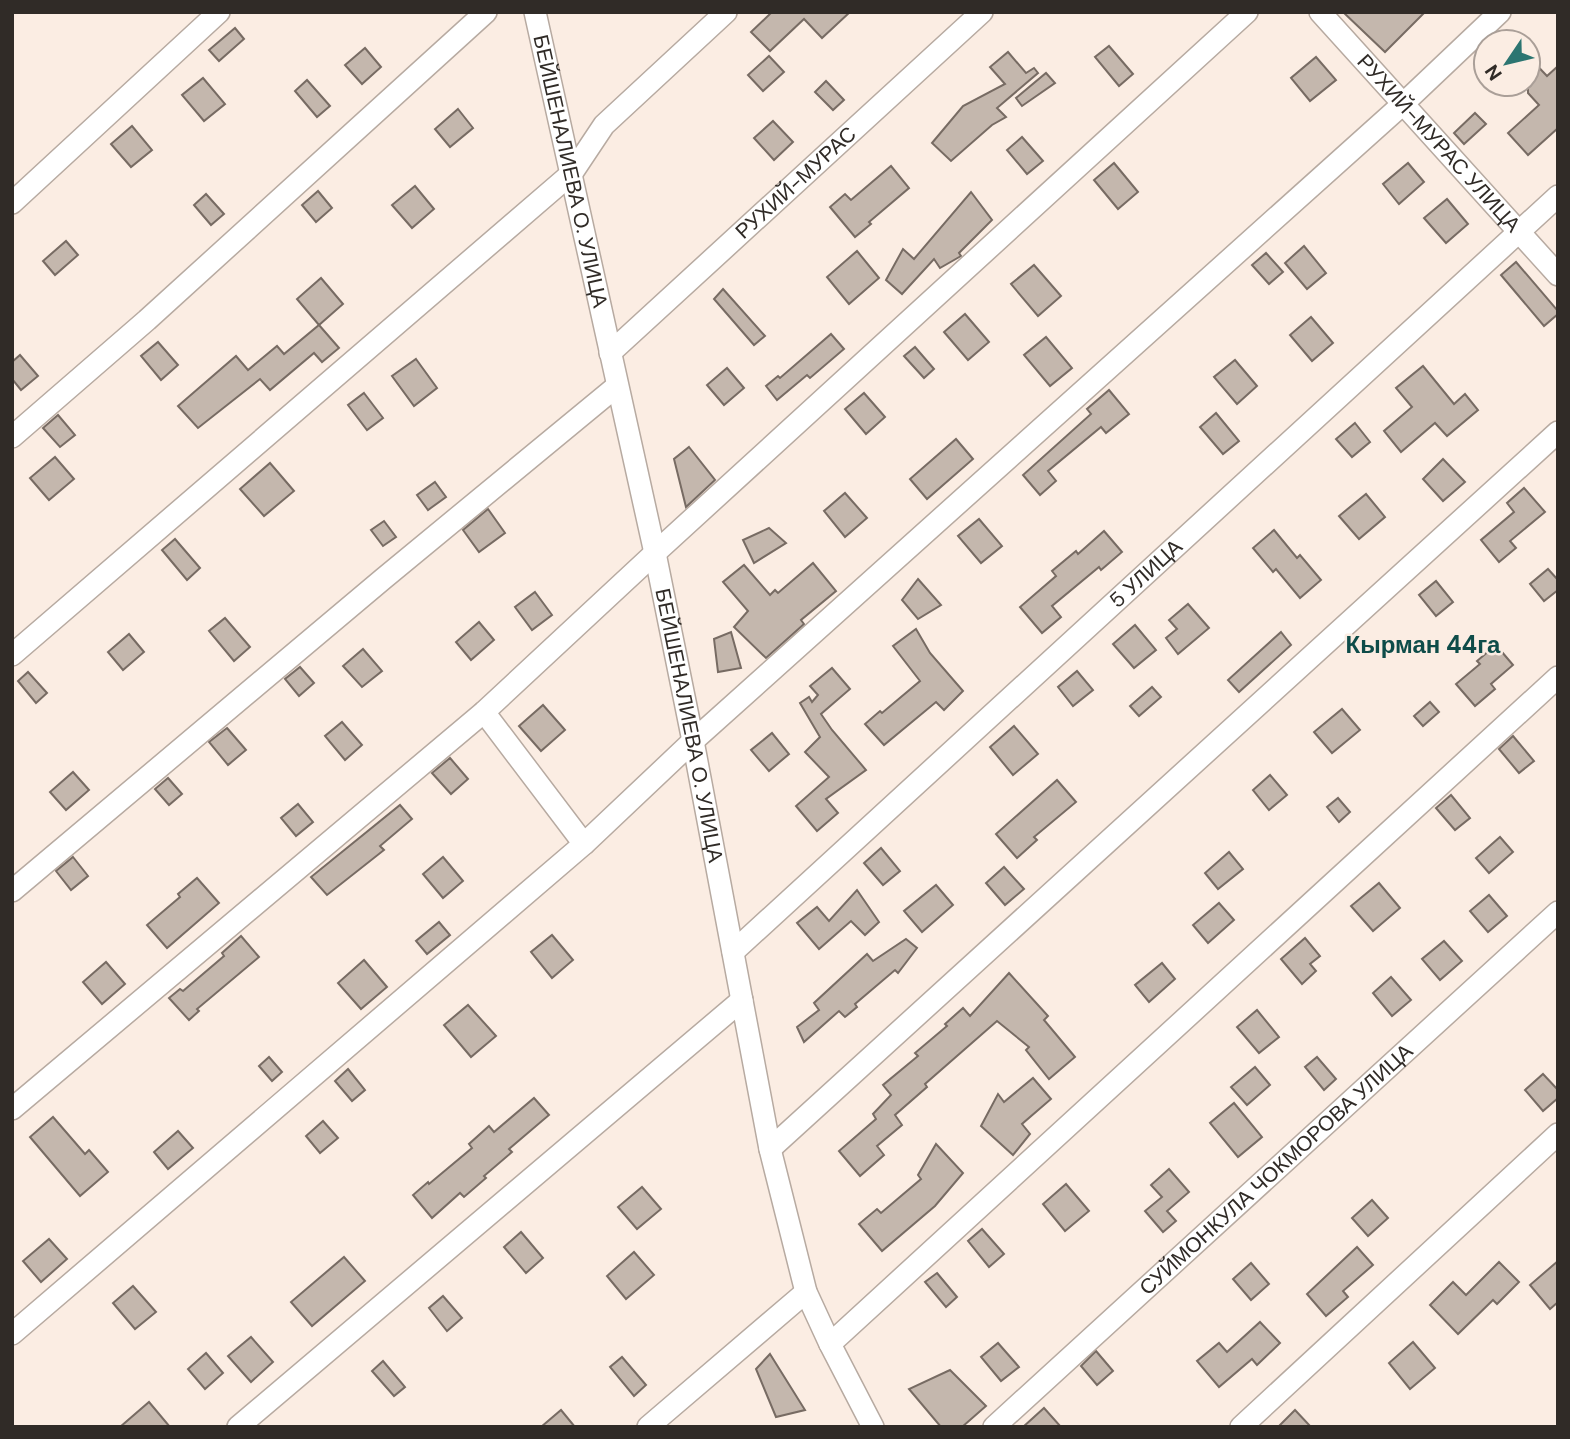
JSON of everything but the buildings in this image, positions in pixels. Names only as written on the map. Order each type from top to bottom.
[{"type":"street","points":[[12,203],[219,12]]},
{"type":"street","points":[[12,437],[147,320],[486,12]]},
{"type":"street","name":"БЕЙШЕНАЛИЕВА О. УЛИЦА","points":[[535,12],[655,553],[770,1149],[806,1292],[873,1427]]},
{"type":"street","points":[[12,655],[572,173],[604,125],[726,12]]},
{"type":"street","name":"РУХИЙ-МУРАС","points":[[610,353],[982,12]]},
{"type":"street","points":[[12,1109],[484,712],[1247,12]]},
{"type":"street","name":"РУХИЙ-МУРАС УЛИЦА","points":[[1320,12],[1558,275]]},
{"type":"street","points":[[12,1334],[584,845],[693,741],[1404,103],[1500,12]]},
{"type":"street","name":"5 УЛИЦА","points":[[733,952],[1558,196]]},
{"type":"street","points":[[12,891],[617,386]]},
{"type":"street","points":[[770,1149],[1558,432]]},
{"type":"street","points":[[830,1344],[1558,677]]},
{"type":"street","points":[[484,712],[584,845]]},
{"type":"street","name":"СУЙМОНКУЛА ЧОКМОРОВА УЛИЦА","points":[[995,1427],[1558,912]]},
{"type":"street","points":[[238,1427],[742,1000]]},
{"type":"street","points":[[1241,1427],[1558,1134]]},
{"type":"street","points":[[648,1427],[806,1292]]},
{"type":"district","name":"Кырман 44га","points":[[1423,645]]}]
